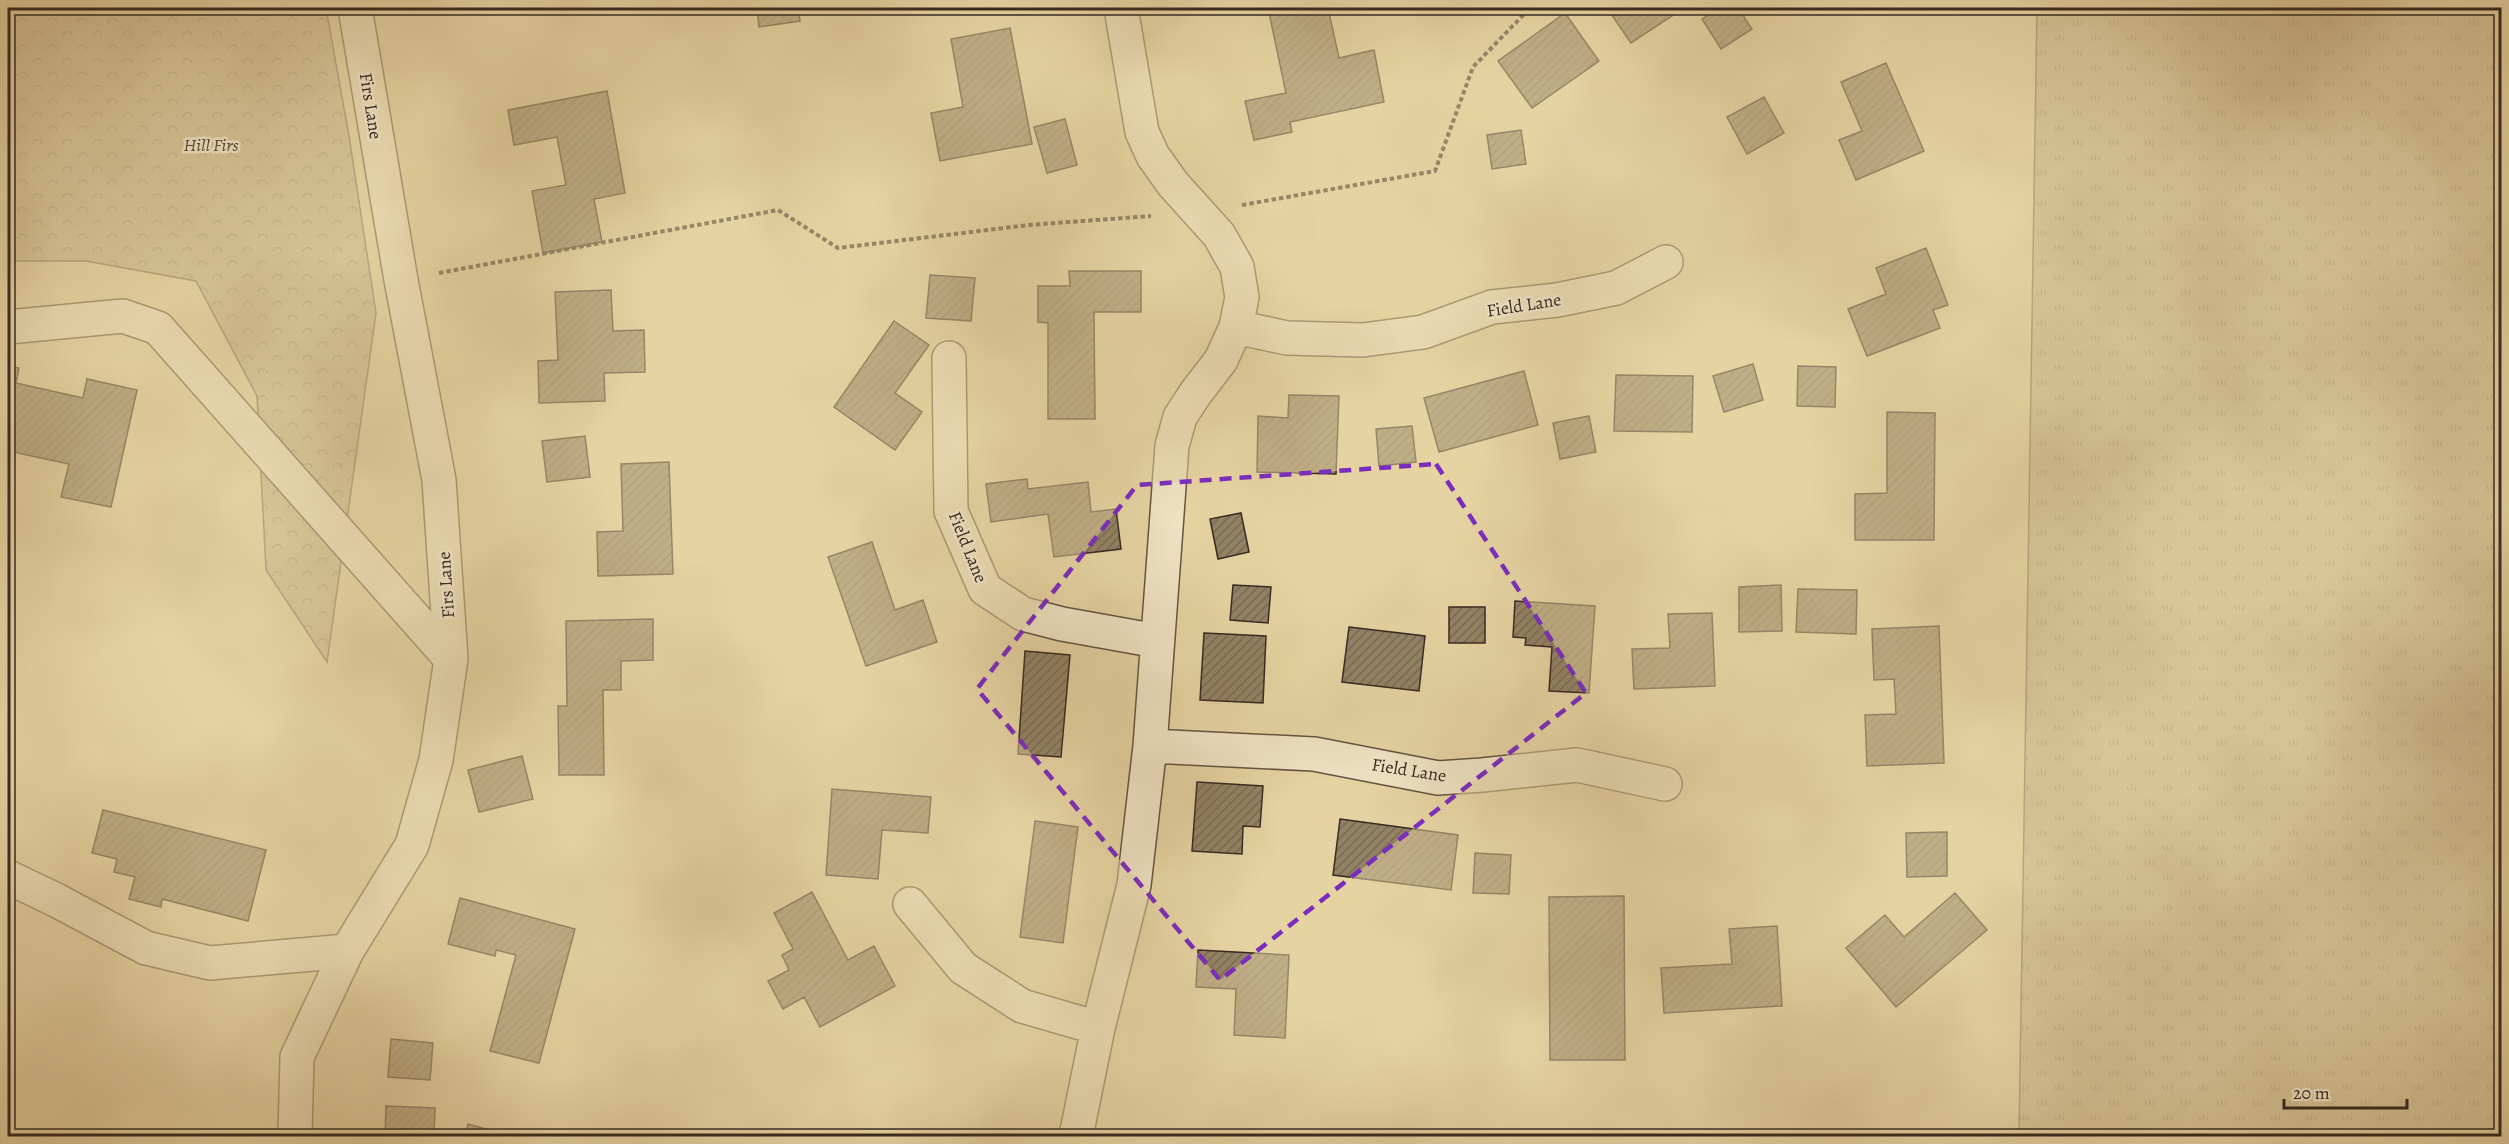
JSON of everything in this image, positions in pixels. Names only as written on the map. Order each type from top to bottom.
[{"type":"street","name":"Firs Lane","points":[[295,1137],[297,1057],[347,951],[412,845],[436,760],[451,659],[439,480],[401,280],[355,8]]},
{"type":"street","points":[[1076,1137],[1098,1028],[1134,885],[1150,746],[1172,446],[1180,417],[1221,360],[1236,327],[1242,297],[1237,267],[1219,235],[1153,156],[1142,132],[1120,8]]},
{"type":"street","name":"Field Lane","points":[[1236,327],[1298,339],[1363,340],[1423,332],[1492,307],[1557,300],[1616,288],[1666,262]]},
{"type":"street","points":[[8,327],[123,316],[158,328],[451,659]]},
{"type":"street","name":"Field Lane","points":[[949,358],[951,511],[985,589],[1023,614],[1062,624],[1157,641]]},
{"type":"street","name":"Field Lane","points":[[1150,746],[1314,754],[1438,778],[1482,776],[1576,765],[1665,784]]},
{"type":"street","points":[[8,877],[146,948],[210,963],[347,951]]},
{"type":"street","points":[[910,904],[963,968],[1022,1006],[1098,1028]]},
{"type":"path","points":[[401,280],[778,210],[838,248],[1029,225],[1199,212],[1435,171],[1473,67],[1530,8]]},
{"type":"highlighted area","points":[[1436,464],[1586,693],[1220,980],[977,689],[1137,485]]},
{"type":"green space","name":"Hill Firs","points":[[8,8],[326,8],[349,136],[376,313],[327,662],[266,570],[257,396],[196,281],[86,261],[8,261]]},
{"type":"green space","points":[[2037,8],[2501,8],[2501,1136],[2019,1136]]},
{"type":"building","points":[[757,8],[798,8],[800,21],[759,27]]},
{"type":"building","points":[[1268,8],[1328,8],[1339,58],[1374,50],[1384,102],[1290,122],[1292,132],[1254,140],[1245,101],[1286,93]]},
{"type":"building","points":[[1607,8],[1684,8],[1631,43]]},
{"type":"building","points":[[1720,8],[1738,8],[1752,29],[1721,49],[1702,19]]},
{"type":"building","points":[[1565,13],[1599,61],[1532,108],[1498,61]]},
{"type":"building","points":[[1010,28],[1032,144],[940,161],[931,113],[963,107],[951,39]]},
{"type":"building","points":[[1886,63],[1924,151],[1856,180],[1839,140],[1862,131],[1841,82]]},
{"type":"building","points":[[607,91],[625,193],[594,199],[602,242],[543,253],[532,191],[566,185],[557,137],[514,145],[508,110]]},
{"type":"building","points":[[1764,97],[1784,133],[1747,154],[1727,117]]},
{"type":"building","points":[[1065,119],[1077,165],[1047,173],[1034,127]]},
{"type":"building","points":[[1521,130],[1526,164],[1492,169],[1487,135]]},
{"type":"building","points":[[1926,248],[1948,305],[1933,310],[1940,328],[1867,356],[1848,309],[1886,294],[1876,268]]},
{"type":"building","points":[[1069,271],[1141,271],[1141,312],[1094,312],[1095,419],[1048,419],[1048,323],[1038,322],[1038,286],[1070,286]]},
{"type":"building","points":[[930,275],[975,278],[971,321],[926,318]]},
{"type":"building","points":[[611,290],[613,331],[644,330],[645,372],[604,373],[605,401],[539,403],[538,361],[558,360],[555,292]]},
{"type":"building","points":[[894,321],[929,345],[895,393],[922,412],[895,450],[834,407]]},
{"type":"building","points":[[1753,364],[1763,400],[1724,412],[1713,376]]},
{"type":"building","points":[[8,366],[19,368],[16,383],[83,398],[87,379],[137,390],[111,507],[61,497],[69,464],[8,451]]},
{"type":"building","points":[[1798,366],[1836,367],[1835,407],[1797,406]]},
{"type":"building","points":[[1524,371],[1538,425],[1439,452],[1424,398]]},
{"type":"building","points":[[1616,375],[1693,376],[1692,432],[1614,431]]},
{"type":"building","points":[[1289,395],[1339,396],[1336,474],[1257,472],[1258,416],[1288,418]]},
{"type":"building","points":[[1887,412],[1935,413],[1934,540],[1855,540],[1855,494],[1887,493]]},
{"type":"building","points":[[1589,416],[1596,452],[1560,459],[1553,423]]},
{"type":"building","points":[[1412,426],[1416,462],[1379,466],[1376,429]]},
{"type":"building","points":[[585,436],[590,477],[547,482],[542,441]]},
{"type":"building","points":[[669,462],[673,574],[598,576],[597,532],[623,531],[621,464]]},
{"type":"building","points":[[1027,479],[1028,489],[1088,482],[1091,512],[1116,509],[1121,549],[1054,557],[1048,514],[991,522],[986,484]]},
{"type":"building","points":[[1241,513],[1249,552],[1218,559],[1210,519]]},
{"type":"building","points":[[872,542],[895,610],[923,600],[937,642],[866,666],[828,557]]},
{"type":"building","points":[[1233,585],[1271,587],[1268,623],[1230,620]]},
{"type":"building","points":[[1781,585],[1782,631],[1739,632],[1739,587]]},
{"type":"building","points":[[1798,589],[1857,590],[1856,634],[1796,632]]},
{"type":"building","points":[[1515,601],[1595,606],[1589,693],[1549,691],[1552,647],[1525,645],[1526,638],[1513,637]]},
{"type":"building","points":[[1449,607],[1485,607],[1485,643],[1449,643]]},
{"type":"building","points":[[1712,613],[1715,686],[1634,689],[1632,649],[1670,648],[1668,614]]},
{"type":"building","points":[[653,619],[653,660],[621,661],[621,690],[603,690],[604,775],[559,775],[558,706],[567,706],[566,621]]},
{"type":"building","points":[[1939,626],[1944,763],[1867,766],[1865,715],[1896,714],[1894,679],[1874,680],[1872,629]]},
{"type":"building","points":[[1349,627],[1425,636],[1419,691],[1342,682]]},
{"type":"building","points":[[1204,633],[1266,636],[1263,703],[1200,700]]},
{"type":"building","points":[[1025,651],[1070,655],[1061,757],[1018,754]]},
{"type":"building","points":[[522,756],[533,799],[479,812],[468,770]]},
{"type":"building","points":[[1197,782],[1263,786],[1260,827],[1243,826],[1242,854],[1192,851]]},
{"type":"building","points":[[832,789],[931,797],[928,833],[882,830],[878,879],[826,875]]},
{"type":"building","points":[[103,810],[266,850],[248,921],[162,899],[161,907],[129,899],[135,877],[114,872],[117,859],[92,853]]},
{"type":"building","points":[[1340,819],[1458,835],[1451,890],[1333,875]]},
{"type":"building","points":[[1035,821],[1078,827],[1063,943],[1020,937]]},
{"type":"building","points":[[1947,832],[1947,876],[1907,877],[1906,833]]},
{"type":"building","points":[[1475,853],[1511,855],[1509,894],[1473,893]]},
{"type":"building","points":[[812,892],[848,960],[874,946],[895,986],[820,1027],[804,997],[783,1009],[768,981],[789,970],[782,955],[793,949],[774,913]]},
{"type":"building","points":[[1955,893],[1987,930],[1896,1007],[1846,948],[1885,915],[1904,937]]},
{"type":"building","points":[[1624,896],[1625,1060],[1550,1060],[1549,897]]},
{"type":"building","points":[[460,898],[575,929],[539,1063],[490,1051],[516,955],[496,950],[495,956],[448,944]]},
{"type":"building","points":[[1777,926],[1782,1006],[1664,1013],[1661,968],[1732,964],[1729,929]]},
{"type":"building","points":[[1198,950],[1289,955],[1285,1038],[1234,1035],[1236,989],[1196,987]]},
{"type":"building","points":[[391,1039],[433,1043],[430,1080],[388,1077]]},
{"type":"building","points":[[386,1106],[435,1108],[434,1136],[385,1136]]},
{"type":"building","points":[[468,1124],[511,1136],[465,1136]]}]
